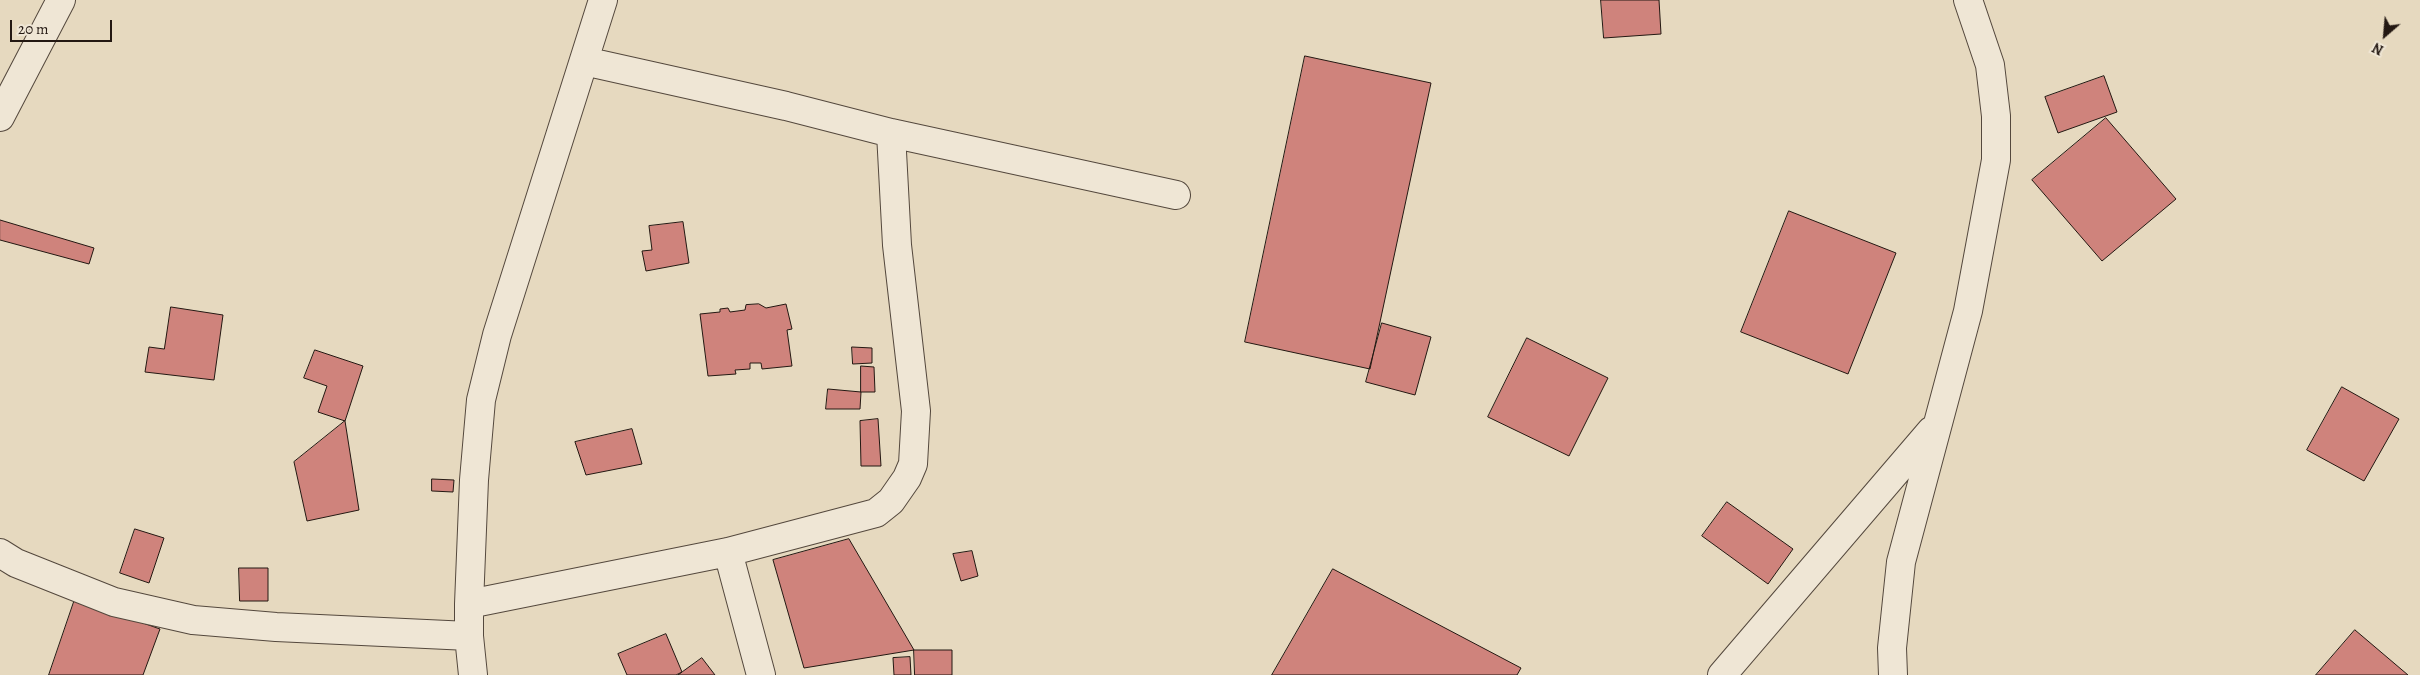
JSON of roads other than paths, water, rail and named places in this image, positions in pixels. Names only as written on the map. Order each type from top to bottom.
[{"type":"street","points":[[0,117],[61,0]]},
{"type":"street","points":[[473,675],[469,636],[474,480],[481,400],[497,335],[603,0]]},
{"type":"street","points":[[1893,675],[1892,648],[1901,562],[1968,312],[1996,160],[1996,116],[1990,65],[1968,0]]},
{"type":"street","points":[[584,61],[786,106],[891,133],[1176,195]]},
{"type":"street","points":[[470,604],[728,552],[876,513],[891,501],[914,464],[916,411],[897,245],[891,133]]},
{"type":"street","points":[[1722,675],[1936,426]]},
{"type":"street","points":[[728,552],[761,675]]},
{"type":"street","points":[[0,553],[16,563],[114,602],[193,620],[276,627],[469,636]]}]
